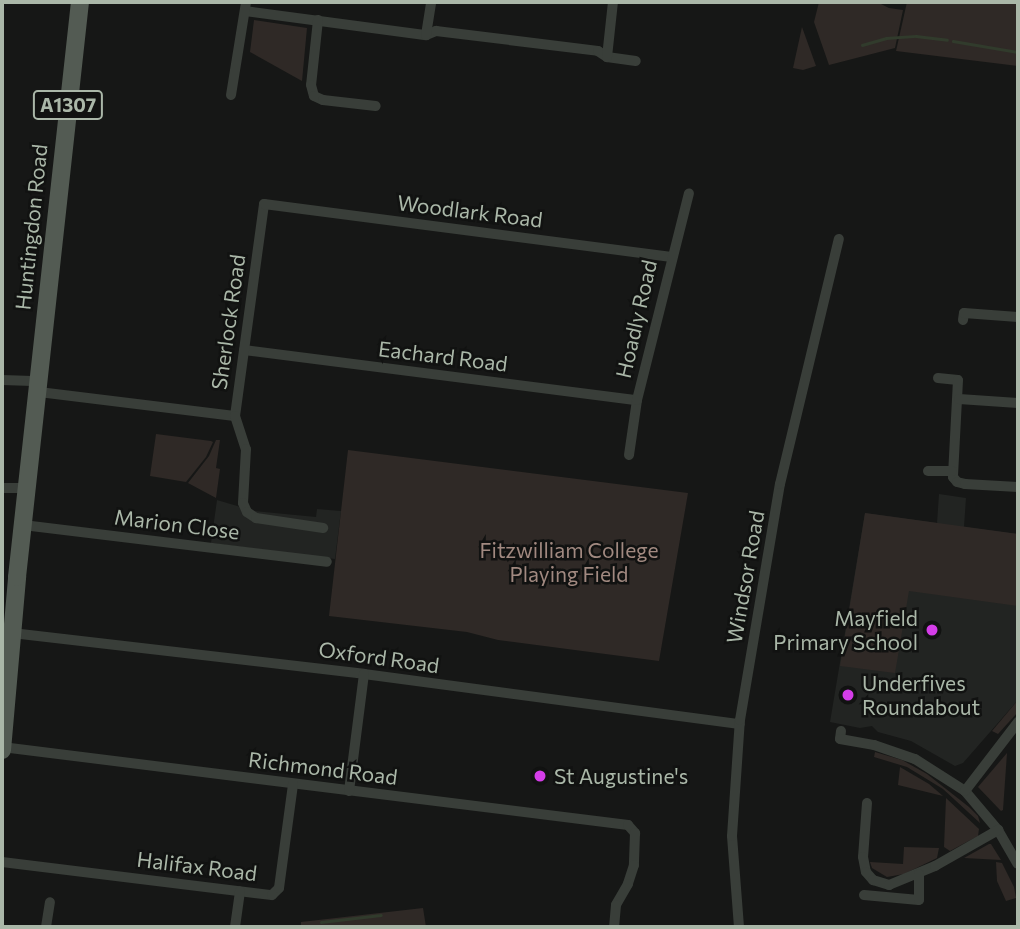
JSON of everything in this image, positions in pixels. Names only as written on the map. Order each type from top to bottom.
[{"type":"main road","name":"Huntingdon Road","points":[[2,749],[23,525],[80,2]]},
{"type":"street","points":[[426,35],[431,2]]},
{"type":"street","points":[[607,57],[612,2]]},
{"type":"street","points":[[232,95],[245,6],[318,20],[426,35],[436,31],[598,51],[607,57],[636,61]]},
{"type":"street","points":[[318,20],[311,85],[314,96],[323,100],[376,106]]},
{"type":"street","name":"Hoadly Road","points":[[629,455],[637,400],[670,257],[689,193]]},
{"type":"street","name":"Sherlock Road","points":[[2,380],[235,416],[264,204]]},
{"type":"street","name":"Woodlark Road","points":[[264,204],[670,257]]},
{"type":"street","name":"Windsor Road","points":[[739,927],[733,878],[732,836],[740,724],[780,484],[839,239]]},
{"type":"street","points":[[963,320],[964,313],[1018,317]]},
{"type":"street","name":"Eachard Road","points":[[244,350],[637,400]]},
{"type":"street","points":[[938,378],[958,380],[959,399],[952,471],[957,482],[1018,487]]},
{"type":"street","points":[[959,399],[1018,403]]},
{"type":"street","points":[[235,416],[246,449],[243,503],[247,512],[257,518],[323,528]]},
{"type":"street","points":[[928,471],[952,471]]},
{"type":"street","points":[[2,488],[27,488]]},
{"type":"street","name":"Marion Close","points":[[23,525],[327,562]]},
{"type":"street","name":"Oxford Road","points":[[12,633],[364,674],[740,724]]},
{"type":"street","points":[[349,791],[364,674]]},
{"type":"street","points":[[965,791],[1018,722]]},
{"type":"street","points":[[841,731],[840,740],[874,745],[915,759],[965,791],[1014,846],[1018,864]]},
{"type":"street","name":"Richmond Road","points":[[2,749],[628,825],[635,833],[633,874],[616,905],[614,927]]},
{"type":"street","name":"Halifax Road","points":[[2,862],[272,895],[279,888],[293,784]]},
{"type":"street","points":[[867,803],[863,857],[866,872],[873,880],[889,885],[919,874],[998,830]]},
{"type":"street","points":[[864,895],[919,900],[919,874]]},
{"type":"street","points":[[236,927],[240,891]]},
{"type":"street","points":[[46,927],[50,902]]},
{"type":"shaded area","name":"Mayfield Primary School","points":[[939,494],[966,498],[964,527],[1018,534],[1018,700],[963,763],[955,766],[911,741],[878,732],[872,726],[860,728],[830,722],[865,513],[937,523]]},
{"type":"shaded area","points":[[217,500],[254,511],[316,517],[317,509],[341,511],[335,559],[211,543]]},
{"type":"green space","points":[[819,2],[877,2],[889,8],[903,10],[895,48],[829,65],[814,22]]},
{"type":"green space","points":[[907,2],[1018,2],[1018,66],[896,51]]},
{"type":"green space","points":[[254,20],[307,28],[302,81],[250,52]]},
{"type":"green space","points":[[802,27],[816,66],[803,70],[793,68]]},
{"type":"green space","points":[[156,434],[213,442],[206,457],[186,482],[150,476]]},
{"type":"green space","points":[[216,440],[220,440],[216,468],[220,469],[216,498],[188,483],[209,456]]},
{"type":"green space","name":"Fitzwilliam College Playing Field","points":[[348,450],[688,493],[659,661],[498,640],[467,632],[329,616]]},
{"type":"green space","points":[[865,513],[1018,534],[1018,606],[909,591],[895,673],[840,666]]},
{"type":"green space","points":[[1018,700],[1018,712],[998,734],[992,731]]},
{"type":"green space","points":[[875,752],[902,760],[927,774],[969,807],[978,816],[980,823],[943,789],[907,767],[874,757]]},
{"type":"green space","points":[[1007,753],[1003,810],[1001,811],[978,787]]},
{"type":"green space","points":[[900,767],[929,784],[943,796],[898,785]]},
{"type":"green space","points":[[946,798],[979,829],[978,836],[950,851],[944,847]]},
{"type":"green space","points":[[989,844],[1001,860],[964,858]]},
{"type":"green space","points":[[904,847],[939,848],[937,858],[904,874],[887,877],[872,868],[870,862],[903,864]]},
{"type":"green space","points":[[996,862],[1002,863],[1014,887],[1016,898],[1006,901],[997,881]]},
{"type":"green space","points":[[423,908],[426,927],[301,927],[301,922]]},
{"type":"waterway","points":[[862,45],[886,38],[916,36],[947,40]]},
{"type":"waterway","points":[[953,41],[1018,52]]},
{"type":"waterway","points":[[321,922],[381,915]]},
{"type":"place","name":"Mayfield Primary School","points":[[932,630]]},
{"type":"place","name":"Underfives Roundabout","points":[[848,695]]},
{"type":"place","name":"St Augustine's","points":[[540,776]]}]
